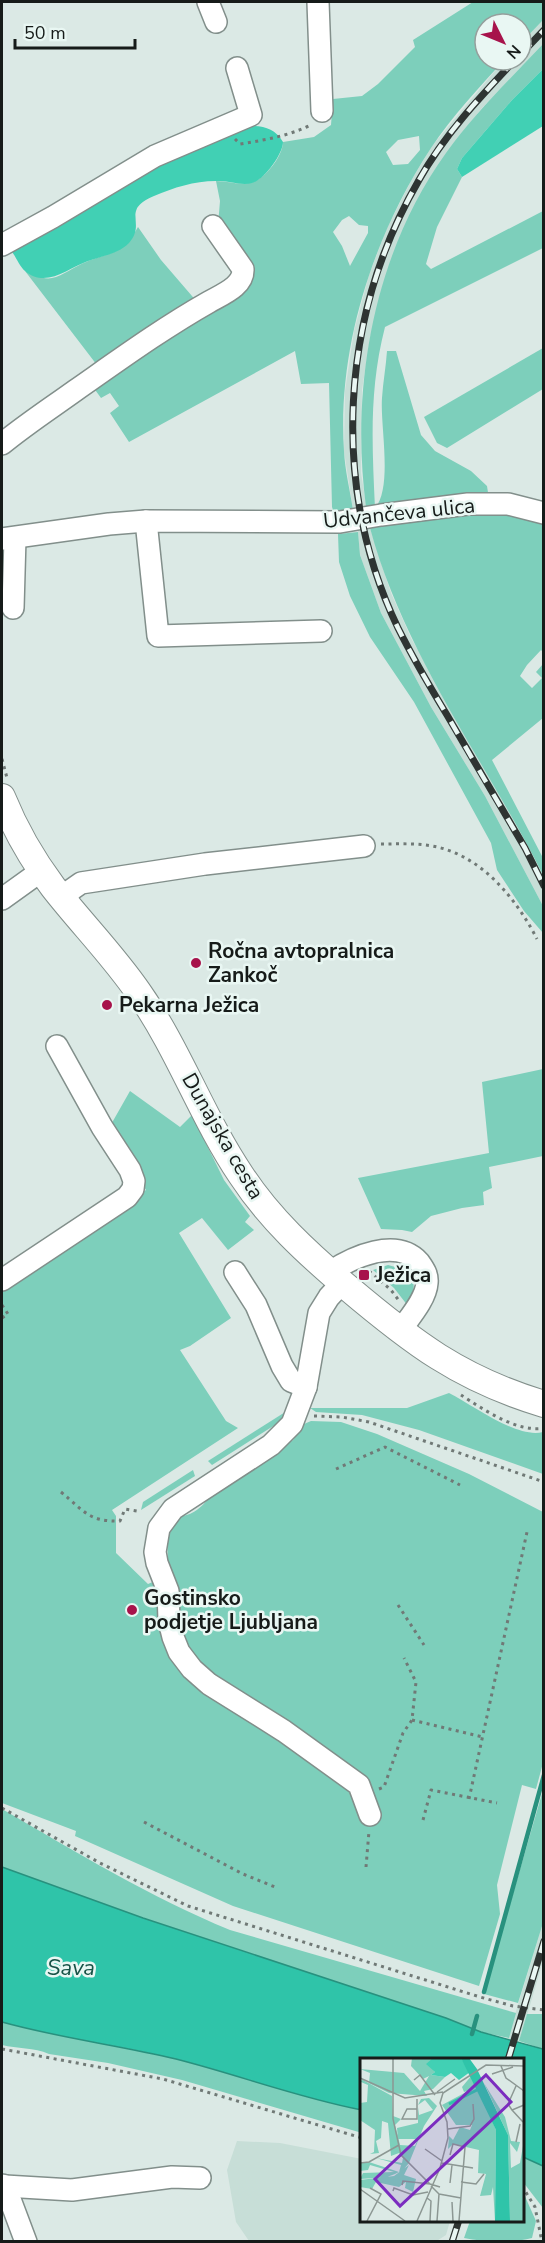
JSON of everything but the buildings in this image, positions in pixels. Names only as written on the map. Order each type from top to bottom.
[{"type":"main road","name":"Dunajska cesta","points":[[2,797],[27,849],[41,871],[107,950],[140,995],[170,1043],[212,1125],[250,1189],[281,1226],[336,1278],[402,1320],[433,1354],[473,1377],[543,1404]]},
{"type":"street","points":[[208,2],[216,22]]},
{"type":"street","points":[[318,2],[322,111]]},
{"type":"street","points":[[2,245],[155,156],[251,115],[237,68]]},
{"type":"street","points":[[2,444],[186,315],[238,283],[243,276],[243,269],[213,226]]},
{"type":"street","name":"Udvančeva ulica","points":[[8,539],[109,524],[146,521],[340,522],[468,504],[508,504],[543,513]]},
{"type":"street","points":[[146,521],[158,636],[321,631]]},
{"type":"street","points":[[8,539],[13,608]]},
{"type":"street","points":[[63,900],[81,883],[205,864],[364,846]]},
{"type":"street","points":[[2,899],[41,871]]},
{"type":"street","points":[[2,1280],[127,1197],[133,1188],[134,1181],[130,1170],[102,1127],[57,1046]]},
{"type":"street","points":[[367,1805],[359,1785],[284,1731],[209,1684],[192,1669],[179,1652],[173,1637],[169,1621],[168,1591],[157,1563],[156,1542],[159,1528],[178,1504],[277,1441],[292,1424],[306,1387],[319,1312],[329,1297],[336,1278],[351,1259],[387,1251],[406,1252],[415,1258],[427,1274],[427,1285],[423,1296],[402,1320]]},
{"type":"street","points":[[235,1272],[256,1305],[282,1366],[291,1381],[306,1387]]},
{"type":"street","points":[[26,2241],[3,2186],[72,2190],[172,2177],[200,2178]]},
{"type":"path","points":[[224,127],[240,144],[294,133],[321,120],[322,111]]},
{"type":"path","points":[[364,846],[416,844],[433,846],[461,856],[496,882],[528,922],[537,939]]},
{"type":"path","points":[[362,1266],[392,1290],[402,1320]]},
{"type":"path","points":[[2,1305],[8,1314],[2,1318]]},
{"type":"path","points":[[298,1413],[369,1422],[543,1482]]},
{"type":"path","points":[[336,1469],[385,1447],[460,1485]]},
{"type":"path","points":[[62,1492],[92,1518],[102,1522],[120,1521],[125,1509],[137,1511]]},
{"type":"path","points":[[469,1799],[527,1532]]},
{"type":"path","points":[[398,1605],[424,1645]]},
{"type":"path","points":[[366,1867],[367,1805],[384,1787],[403,1733],[412,1720],[416,1682],[404,1658]]},
{"type":"path","points":[[412,1720],[483,1737]]},
{"type":"path","points":[[423,1820],[431,1790],[497,1803]]},
{"type":"path","points":[[2,1808],[100,1863],[188,1906],[480,1997],[513,2006],[543,2010]]},
{"type":"path","points":[[144,1822],[243,1874],[274,1887]]},
{"type":"path","points":[[2,2049],[163,2079],[360,2137]]},
{"type":"path","points":[[524,2189],[536,2208],[542,2241]]},
{"type":"shaded area","points":[[473,2],[543,2],[543,20],[533,30],[533,12],[473,12],[473,72],[493,72],[457,113],[431,148],[392,217],[377,254],[353,332],[343,411],[346,473],[353,510],[334,513],[332,507],[329,383],[301,384],[295,351],[129,442],[110,413],[119,406],[110,393],[101,398],[93,387],[243,285],[218,225],[220,201],[216,181],[245,183],[261,178],[276,161],[283,142],[314,137],[331,125],[333,99],[362,96],[378,84],[415,47],[413,40]],"holes":[[[419,136],[420,150],[408,164],[393,165],[386,152],[398,140]],[[349,216],[359,225],[368,226],[368,233],[350,266],[333,232],[342,220]]]},
{"type":"shaded area","points":[[543,20],[543,44],[533,54],[533,30]]},
{"type":"shaded area","points":[[543,44],[543,69],[512,100],[462,158],[457,169],[462,177],[437,227],[426,264],[431,269],[543,211],[543,248],[385,327],[376,372],[373,439],[375,508],[366,507],[362,461],[362,415],[365,368],[373,322],[385,277],[401,233],[421,192],[446,153],[481,110],[517,72],[533,72],[533,55]]},
{"type":"shaded area","points":[[543,69],[543,126],[462,177],[457,169],[462,158],[512,100]]},
{"type":"shaded area","points":[[494,72],[516,72],[482,108],[446,154],[422,193],[392,260],[370,338],[362,390],[361,473],[370,528],[391,593],[411,638],[543,875],[543,906],[485,796],[431,707],[381,613],[360,555],[344,451],[345,391],[354,331],[369,275],[387,228],[432,146]]},
{"type":"shaded area","points":[[250,126],[269,129],[283,142],[276,159],[257,181],[244,184],[224,181],[195,183],[154,196],[138,206],[134,236],[125,247],[49,278],[33,276],[23,269],[12,252],[14,246],[166,160]]},
{"type":"shaded area","points":[[138,227],[161,260],[198,303],[100,369],[25,271],[45,278],[56,277],[121,248]]},
{"type":"shaded area","points":[[543,348],[543,389],[447,448],[437,443],[424,417]]},
{"type":"shaded area","points":[[387,351],[396,351],[421,435],[435,451],[471,471],[487,486],[489,499],[375,508],[380,498],[385,471],[382,398]]},
{"type":"shaded area","points":[[499,511],[543,519],[543,652],[541,650],[520,676],[532,688],[542,678],[536,672],[543,664],[543,718],[492,760],[543,858],[543,875],[424,663],[385,574],[370,528],[403,518]]},
{"type":"shaded area","points":[[358,532],[360,555],[381,613],[431,707],[485,796],[543,906],[543,933],[524,911],[497,870],[491,843],[414,702],[370,637],[350,596],[339,562],[338,534]]},
{"type":"shaded area","points":[[543,1069],[543,1156],[489,1167],[492,1188],[483,1192],[484,1205],[431,1216],[412,1232],[381,1229],[358,1178],[489,1153],[482,1082]]},
{"type":"shaded area","points":[[130,1091],[180,1127],[192,1115],[224,1180],[250,1216],[245,1222],[254,1230],[228,1250],[202,1218],[179,1233],[231,1318],[190,1346],[180,1350],[226,1421],[238,1428],[112,1510],[116,1516],[116,1553],[148,1584],[162,1578],[158,1566],[168,1561],[167,1537],[178,1516],[184,1516],[198,1509],[212,1492],[293,1440],[304,1424],[311,1421],[341,1422],[377,1434],[469,1474],[543,1512],[543,1763],[536,1789],[522,1785],[497,1885],[500,1914],[479,1986],[233,1906],[75,1836],[76,1831],[2,1803],[2,1289],[146,1190],[109,1128]]},
{"type":"shaded area","points":[[388,1265],[399,1268],[402,1265],[413,1279],[414,1289],[408,1306],[394,1288],[373,1270]]},
{"type":"shaded area","points":[[449,1393],[508,1426],[532,1433],[543,1432],[543,1474],[419,1430],[362,1415],[316,1412],[310,1408],[407,1408]]},
{"type":"shaded area","points":[[290,1409],[286,1418],[212,1465],[208,1461]]},
{"type":"shaded area","points":[[193,1470],[195,1476],[141,1510],[143,1502]]},
{"type":"shaded area","points":[[543,1790],[543,1923],[518,2003],[484,1994]]},
{"type":"shaded area","points":[[2,1809],[142,1889],[230,1930],[516,2013],[509,2038],[481,2032],[446,2018],[143,1918],[2,1867]]},
{"type":"shaded area","points":[[543,1923],[543,1961],[515,2058],[502,2058]]},
{"type":"shaded area","points":[[527,2014],[543,2014],[543,2049],[519,2041]]},
{"type":"shaded area","points":[[2,2022],[45,2033],[176,2059],[360,2110],[360,2132],[182,2080],[108,2063],[2,2045]]},
{"type":"shaded area","points":[[237,2141],[280,2143],[360,2159],[360,2222],[450,2222],[446,2235],[435,2242],[249,2241],[236,2222],[227,2170]]},
{"type":"shaded area","points":[[524,2158],[543,2166],[543,2208],[524,2183]]},
{"type":"shaded area","points":[[524,2194],[536,2221],[532,2238],[498,2241],[464,2238],[470,2222],[524,2222]]},
{"type":"water","name":"Sava","points":[[2,1867],[143,1918],[446,2018],[481,2032],[543,2049],[543,2166],[524,2157],[524,2058],[360,2058],[360,2110],[176,2059],[45,2033],[2,2022]]},
{"type":"waterway","points":[[484,1992],[544,1775]]},
{"type":"waterway","points":[[472,2034],[477,2016]]},
{"type":"railway","points":[[533,41],[544,30]]},
{"type":"railway","points":[[504,72],[440,147],[419,180],[393,232],[373,287],[360,344],[353,402],[354,460],[361,517],[376,574],[398,628],[525,848],[544,886]]},
{"type":"railway","points":[[509,2058],[544,1941]]},
{"type":"railway","points":[[452,2242],[458,2222]]},
{"type":"place","name":"Ročna avtopralnica Zankoč","points":[[196,963]]},
{"type":"place","name":"Pekarna Ježica","points":[[107,1005]]},
{"type":"place","name":"Ježica","points":[[364,1275]]},
{"type":"place","name":"Gostinsko podjetje Ljubljana","points":[[132,1610]]}]
